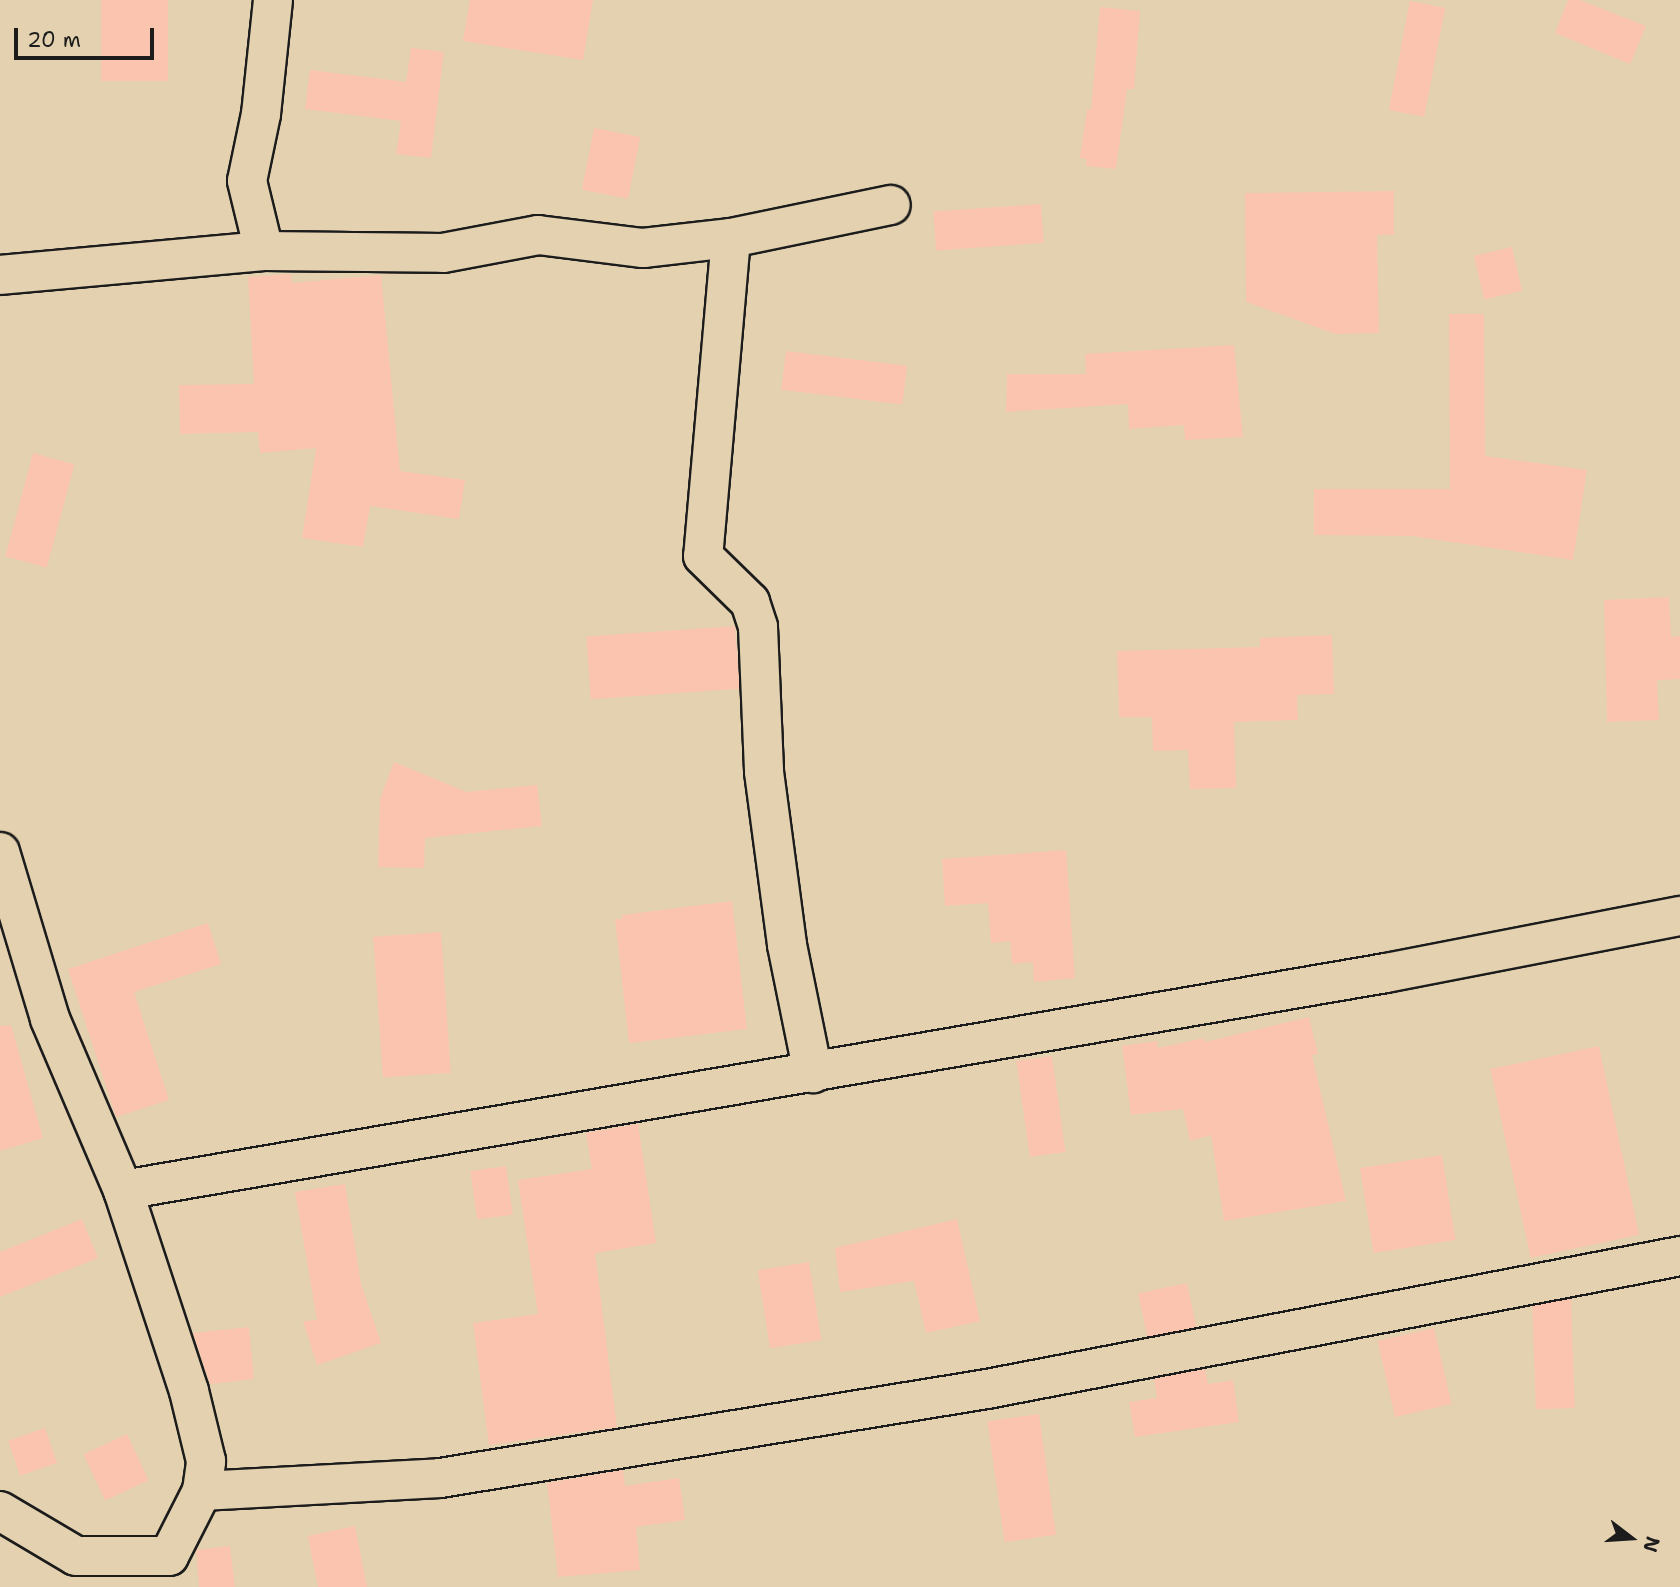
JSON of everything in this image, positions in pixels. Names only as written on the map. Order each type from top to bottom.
[{"type":"street","points":[[264,251],[247,181],[261,114],[273,0]]},
{"type":"street","points":[[0,275],[264,251],[443,253],[538,235],[643,248],[731,238],[891,205]]},
{"type":"street","points":[[731,238],[703,556],[750,602],[758,626],[764,772],[787,946],[813,1073]]},
{"type":"street","points":[[0,852],[50,1019],[123,1190],[189,1391],[206,1461],[202,1491],[169,1556],[76,1556],[0,1511]]},
{"type":"street","points":[[123,1190],[1386,973],[1680,916]]},
{"type":"street","points":[[202,1491],[454,1476],[987,1389],[1680,1256]]},
{"type":"street","points":[[121,1558],[144,1587]]},
{"type":"building","points":[[101,0],[168,0],[168,81],[101,81]]},
{"type":"building","points":[[470,0],[593,0],[583,60],[463,41]]},
{"type":"building","points":[[1568,0],[1580,0],[1646,26],[1630,64],[1555,33]]},
{"type":"building","points":[[1410,1],[1445,8],[1424,117],[1389,110]]},
{"type":"building","points":[[1100,7],[1140,11],[1134,89],[1127,89],[1116,169],[1086,166],[1086,159],[1080,158],[1087,109],[1091,110]]},
{"type":"building","points":[[411,48],[444,52],[431,158],[396,154],[401,121],[305,109],[310,70],[406,82]]},
{"type":"building","points":[[594,128],[640,137],[628,199],[582,190]]},
{"type":"building","points":[[1394,191],[1394,235],[1377,235],[1379,333],[1336,334],[1246,302],[1245,193]]},
{"type":"building","points":[[1041,204],[1044,243],[936,250],[933,212]]},
{"type":"building","points":[[1512,247],[1522,291],[1484,300],[1474,256]]},
{"type":"building","points":[[291,274],[292,283],[381,275],[400,471],[465,480],[459,519],[370,506],[363,547],[302,538],[316,448],[260,453],[258,432],[180,434],[179,385],[254,384],[248,277]]},
{"type":"building","points":[[1449,314],[1484,314],[1485,456],[1587,470],[1573,560],[1412,536],[1314,535],[1314,489],[1450,489]]},
{"type":"building","points":[[1234,345],[1243,437],[1185,440],[1184,425],[1129,429],[1128,404],[1006,412],[1007,374],[1086,374],[1085,354]]},
{"type":"building","points":[[786,351],[907,366],[902,405],[781,390]]},
{"type":"building","points":[[33,453],[75,464],[47,567],[5,556]]},
{"type":"building","points":[[1669,597],[1671,637],[1680,636],[1680,679],[1657,680],[1659,720],[1607,722],[1604,600]]},
{"type":"building","points":[[735,626],[739,689],[591,699],[586,636]]},
{"type":"building","points":[[1332,635],[1334,694],[1297,695],[1298,720],[1234,722],[1236,788],[1190,789],[1188,750],[1153,751],[1152,717],[1119,717],[1117,651],[1260,647],[1260,638]]},
{"type":"building","points":[[394,762],[467,792],[537,785],[542,826],[425,838],[424,868],[378,867],[380,799]]},
{"type":"building","points":[[1066,850],[1075,978],[1034,982],[1033,962],[1012,964],[1010,941],[991,943],[988,903],[945,906],[942,859]]},
{"type":"building","points":[[732,901],[747,1029],[629,1043],[615,919],[622,919],[622,915]]},
{"type":"building","points":[[208,923],[221,964],[134,992],[169,1100],[116,1117],[68,969]]},
{"type":"building","points":[[441,932],[451,1073],[383,1077],[373,937]]},
{"type":"building","points":[[1309,1017],[1318,1054],[1312,1055],[1346,1201],[1224,1221],[1211,1135],[1190,1141],[1183,1109],[1131,1115],[1122,1046],[1157,1041],[1158,1048],[1204,1038],[1205,1042]]},
{"type":"building","points":[[11,1025],[43,1138],[0,1151],[0,1026]]},
{"type":"building","points":[[1599,1046],[1639,1235],[1531,1258],[1490,1069]]},
{"type":"building","points":[[1052,1056],[1065,1152],[1030,1157],[1016,1061]]},
{"type":"building","points":[[638,1124],[656,1243],[595,1253],[617,1427],[489,1445],[473,1323],[538,1314],[518,1180],[592,1169],[586,1133]]},
{"type":"building","points":[[1442,1155],[1455,1240],[1373,1253],[1360,1168]]},
{"type":"building","points":[[506,1166],[513,1215],[477,1220],[470,1171]]},
{"type":"building","points":[[345,1184],[361,1284],[381,1343],[317,1365],[303,1321],[317,1320],[295,1192]]},
{"type":"building","points":[[82,1219],[98,1258],[0,1297],[0,1252]]},
{"type":"building","points":[[957,1219],[980,1321],[926,1333],[914,1281],[840,1292],[835,1248]]},
{"type":"building","points":[[809,1262],[821,1340],[770,1348],[758,1270]]},
{"type":"building","points":[[1187,1283],[1196,1327],[1147,1337],[1138,1293]]},
{"type":"building","points":[[1571,1299],[1575,1408],[1536,1409],[1532,1300]]},
{"type":"building","points":[[249,1327],[254,1379],[210,1384],[193,1333]]},
{"type":"building","points":[[1434,1328],[1452,1404],[1395,1417],[1377,1341]]},
{"type":"building","points":[[1205,1369],[1208,1384],[1233,1380],[1239,1422],[1135,1437],[1129,1402],[1157,1398],[1154,1379]]},
{"type":"building","points":[[1039,1414],[1056,1535],[1004,1542],[988,1421]]},
{"type":"building","points":[[45,1428],[57,1463],[20,1476],[8,1441]]},
{"type":"building","points":[[127,1434],[149,1480],[105,1501],[83,1454]]},
{"type":"building","points":[[623,1470],[625,1486],[679,1478],[685,1520],[636,1527],[640,1570],[558,1577],[547,1483]]},
{"type":"building","points":[[355,1526],[367,1587],[318,1587],[308,1536]]},
{"type":"building","points":[[230,1546],[235,1587],[199,1587],[196,1550]]}]
